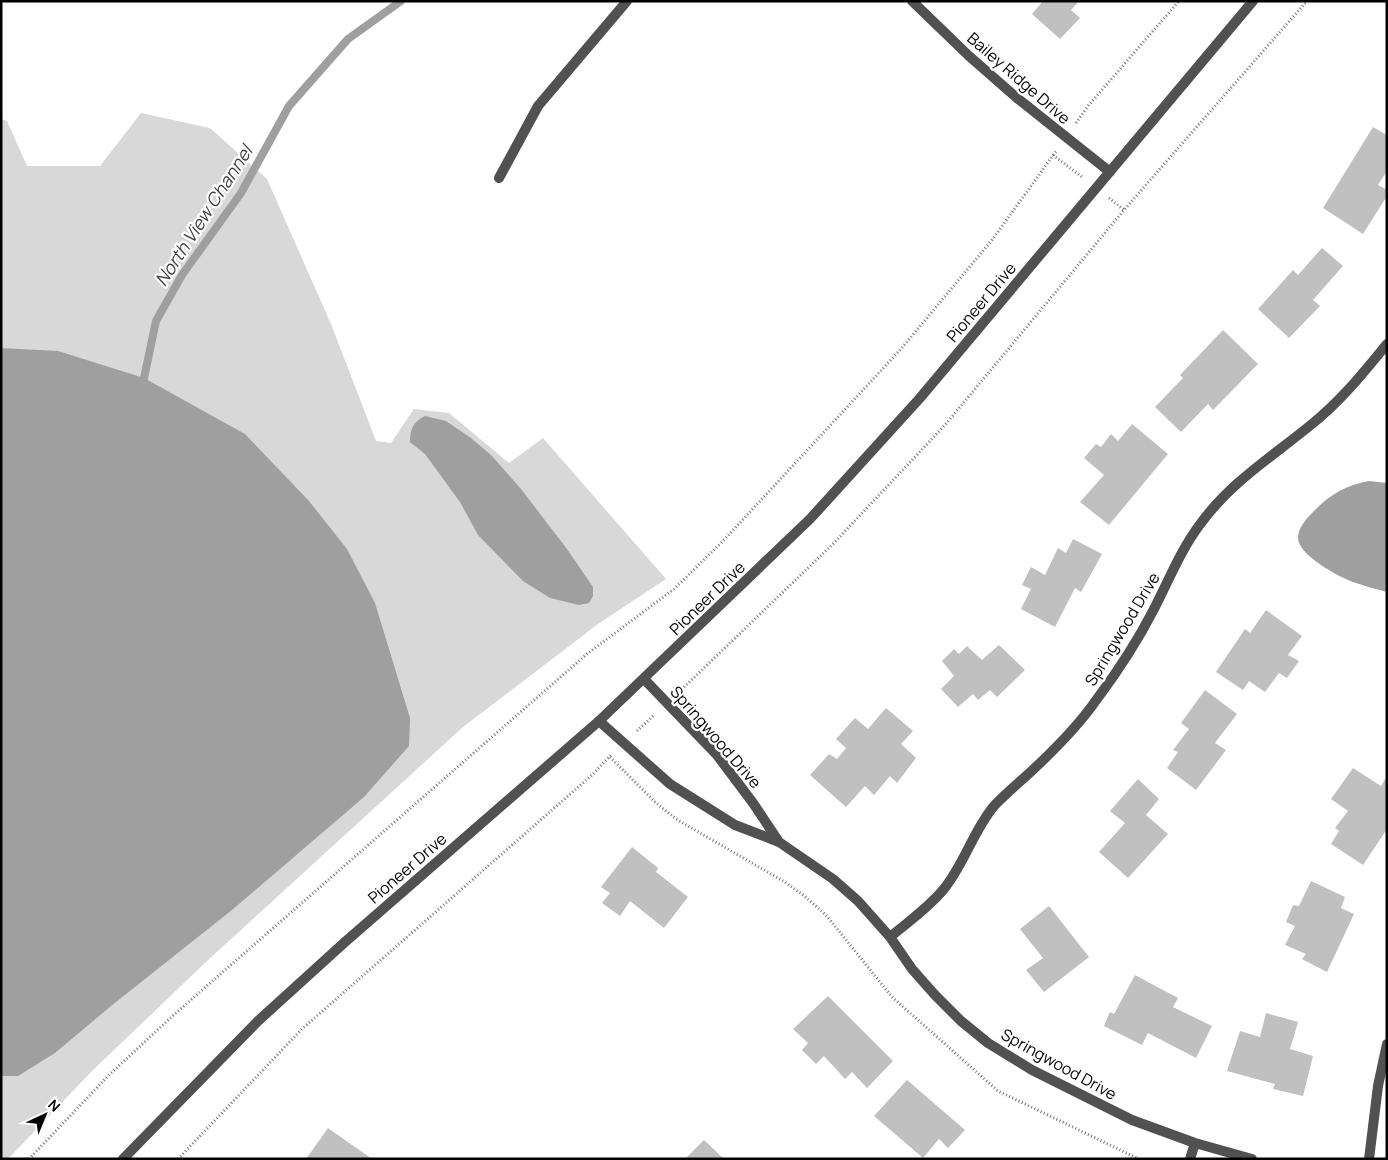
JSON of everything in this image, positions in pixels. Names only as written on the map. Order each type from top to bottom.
[{"type":"street","points":[[499,178],[538,106],[626,1]]},
{"type":"street","name":"Bailey Ridge Drive","points":[[912,1],[969,56],[1061,134],[1110,172]]},
{"type":"street","name":"Pioneer Drive","points":[[123,1159],[264,1016],[345,942],[599,721],[810,520],[920,398],[1253,1]]},
{"type":"street","name":"Springwood Drive","points":[[890,937],[924,909],[943,890],[962,862],[976,834],[994,807],[1042,761],[1097,700],[1153,611],[1182,554],[1200,524],[1221,498],[1249,473],[1314,423],[1360,376],[1387,344]]},
{"type":"street","name":"Springwood Drive","points":[[644,679],[668,702],[717,756],[753,803],[779,842]]},
{"type":"street","name":"Springwood Drive","points":[[599,721],[670,784],[735,825],[779,842],[833,878],[858,901],[890,937],[912,969],[935,996],[988,1043],[1032,1070],[1123,1116],[1195,1143],[1252,1159]]},
{"type":"street","points":[[1369,1159],[1378,1086],[1387,1044]]},
{"type":"street","points":[[1190,1159],[1195,1143]]},
{"type":"path","points":[[1080,117],[1179,1]]},
{"type":"path","points":[[178,1159],[302,1029],[592,775],[624,742],[833,544],[945,425],[1124,210],[1307,1]]},
{"type":"path","points":[[29,1159],[110,1074],[177,1012],[587,654],[674,589],[723,542],[900,349],[992,240],[1053,155]]},
{"type":"path","points":[[610,757],[676,820],[802,894],[826,915],[892,997],[998,1091],[1139,1159]]},
{"type":"shaded area","points":[[141,113],[210,128],[267,179],[331,324],[376,441],[391,443],[414,409],[449,413],[509,463],[543,438],[666,579],[598,624],[463,727],[208,960],[91,1072],[8,1159],[1,1159],[1,119],[7,121],[27,166],[100,166]]},
{"type":"shaded area","points":[[1,348],[58,351],[144,378],[245,434],[309,501],[347,549],[375,603],[410,718],[409,746],[364,797],[232,910],[55,1053],[18,1076],[1,1076]]},
{"type":"shaded area","points":[[425,416],[446,421],[471,438],[492,456],[521,489],[567,549],[593,587],[593,596],[589,603],[579,605],[550,598],[523,581],[478,535],[460,502],[425,454],[410,442],[413,426]]},
{"type":"shaded area","points":[[1369,481],[1387,483],[1387,592],[1353,582],[1329,570],[1305,551],[1300,545],[1298,538],[1299,531],[1305,521],[1325,501],[1345,488]]},
{"type":"building","points":[[1043,1],[1079,1],[1071,10],[1080,18],[1060,39],[1032,14]]},
{"type":"building","points":[[1373,127],[1387,135],[1387,171],[1378,185],[1387,190],[1387,196],[1363,234],[1323,208]]},
{"type":"building","points":[[1322,248],[1343,266],[1313,300],[1320,306],[1289,338],[1258,309],[1293,270],[1298,275]]},
{"type":"building","points":[[1223,330],[1258,364],[1213,410],[1208,404],[1181,432],[1155,407],[1183,378],[1180,375]]},
{"type":"building","points":[[1132,424],[1168,454],[1109,525],[1080,502],[1104,475],[1084,458],[1096,444],[1101,447],[1111,434],[1118,441]]},
{"type":"building","points":[[1073,539],[1102,554],[1081,592],[1075,588],[1055,627],[1021,609],[1031,589],[1022,585],[1031,567],[1045,575],[1058,548],[1066,553]]},
{"type":"building","points":[[1266,610],[1302,636],[1288,655],[1299,661],[1287,678],[1279,673],[1265,692],[1249,681],[1243,690],[1216,672],[1245,629],[1250,633]]},
{"type":"building","points":[[999,645],[1025,670],[997,697],[990,690],[978,700],[973,694],[958,707],[941,689],[954,676],[942,661],[954,649],[959,654],[967,646],[982,660]]},
{"type":"building","points":[[1205,690],[1237,714],[1215,743],[1226,750],[1196,790],[1167,768],[1178,752],[1173,750],[1189,729],[1181,723]]},
{"type":"building","points":[[886,708],[913,731],[901,744],[916,758],[897,783],[890,776],[874,795],[865,786],[846,807],[810,775],[829,754],[837,759],[846,748],[836,739],[855,718],[868,729]]},
{"type":"building","points":[[1353,768],[1381,786],[1387,776],[1387,829],[1363,865],[1331,844],[1339,831],[1335,828],[1348,811],[1331,799]]},
{"type":"building","points":[[1138,779],[1159,799],[1146,815],[1168,834],[1128,878],[1099,852],[1125,823],[1110,811]]},
{"type":"building","points":[[632,847],[658,868],[656,872],[688,897],[664,928],[630,901],[620,916],[602,903],[610,893],[601,887]]},
{"type":"building","points":[[1311,881],[1345,897],[1341,908],[1354,914],[1327,972],[1302,959],[1306,954],[1285,945],[1295,926],[1286,922],[1293,905],[1299,906]]},
{"type":"building","points":[[1049,906],[1089,957],[1044,992],[1026,970],[1043,958],[1020,929]]},
{"type":"building","points":[[1135,975],[1178,998],[1173,1007],[1212,1026],[1196,1058],[1148,1033],[1142,1045],[1104,1026],[1110,1012],[1114,1014]]},
{"type":"building","points":[[828,996],[893,1061],[867,1088],[852,1072],[845,1079],[824,1056],[816,1064],[802,1050],[808,1043],[793,1029]]},
{"type":"building","points":[[1266,1013],[1298,1022],[1290,1049],[1313,1056],[1303,1096],[1273,1089],[1275,1084],[1227,1071],[1240,1031],[1260,1037]]},
{"type":"building","points":[[907,1080],[965,1130],[948,1148],[939,1139],[923,1158],[874,1116]]},
{"type":"building","points":[[328,1128],[372,1159],[306,1159]]},
{"type":"building","points":[[704,1140],[724,1159],[685,1159]]},
{"type":"waterway","name":"North View Channel","points":[[144,378],[156,321],[182,275],[241,193],[289,106],[348,39],[401,1]]}]
